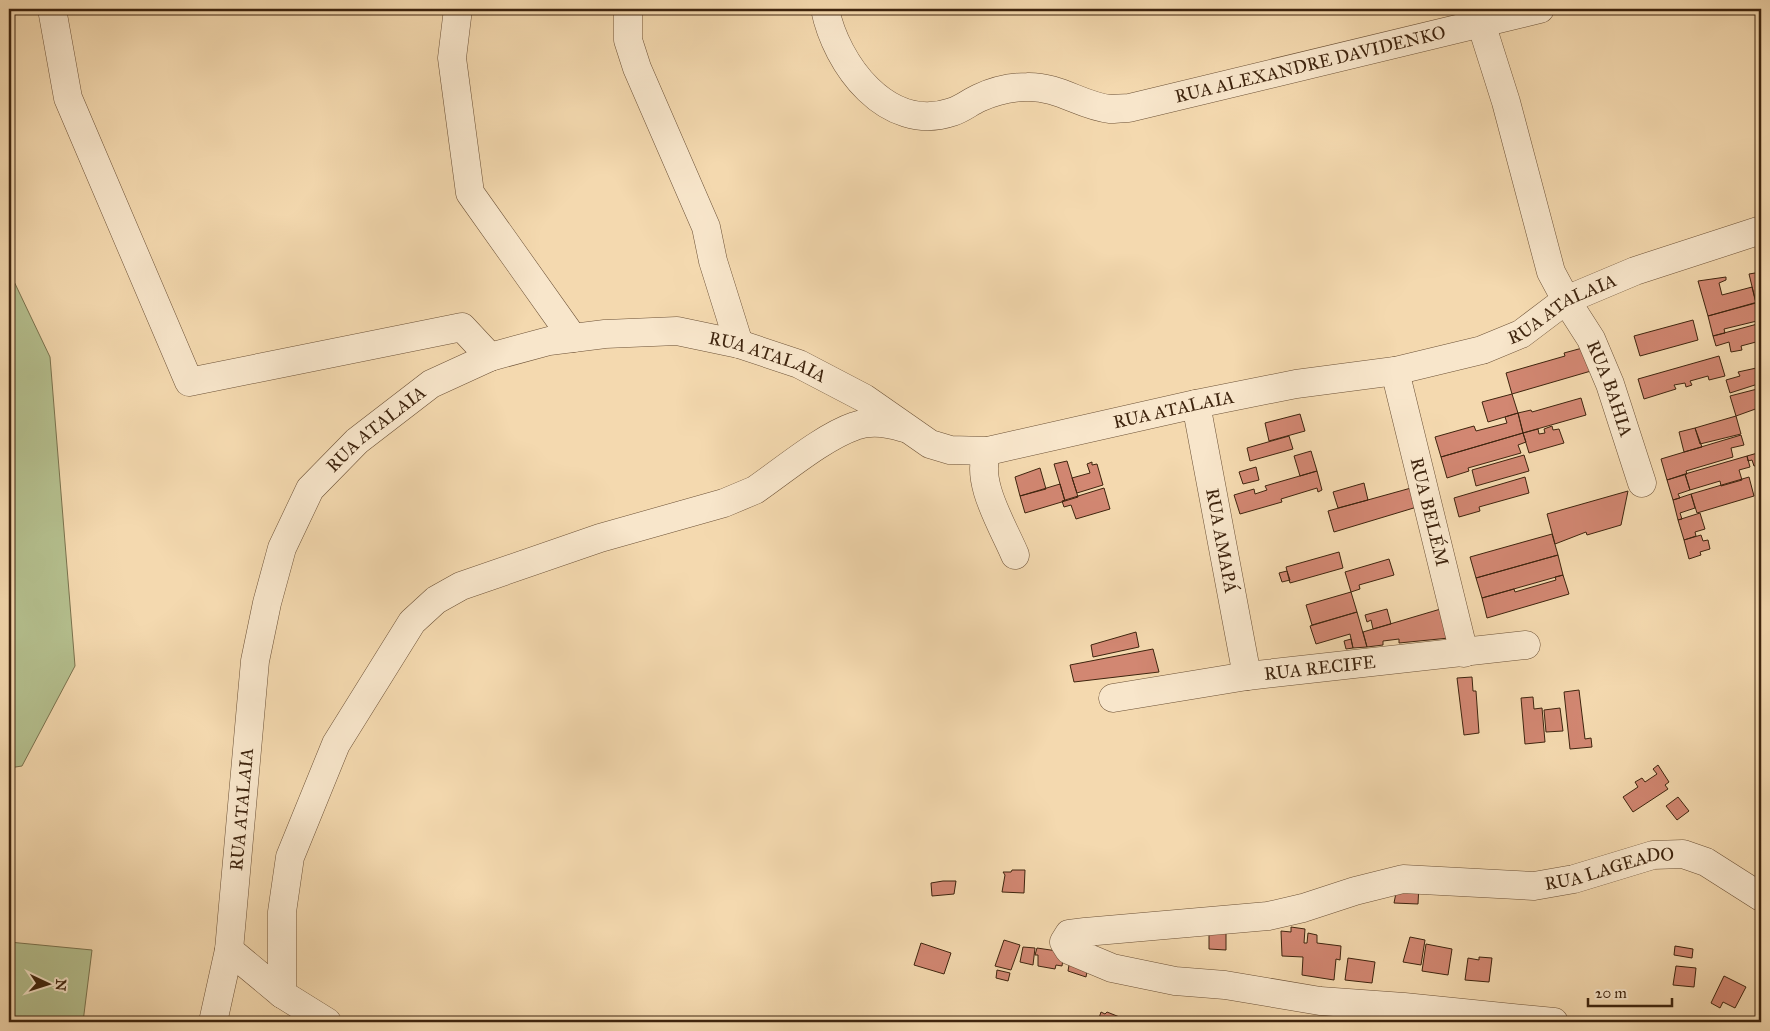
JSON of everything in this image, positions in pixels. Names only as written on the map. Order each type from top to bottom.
[{"type":"street","points":[[52,9],[68,98],[190,382],[462,327],[490,357]]},
{"type":"street","points":[[458,9],[452,58],[470,193],[573,338]]},
{"type":"street","points":[[628,9],[628,40],[636,68],[706,227],[713,261],[739,344]]},
{"type":"street","name":"RUA ALEXANDRE DAVIDENKO","points":[[825,9],[829,32],[852,72],[876,96],[893,109],[918,116],[932,116],[953,112],[979,98],[1006,88],[1026,86],[1047,87],[1109,109],[1129,108],[1540,9]]},
{"type":"street","name":"RUA BAHIA","points":[[1481,23],[1506,102],[1550,272],[1591,339],[1610,384],[1642,483]]},
{"type":"street","name":"RUA ATALAIA","points":[[213,1022],[229,950],[255,661],[267,603],[282,548],[310,489],[357,441],[431,384],[490,357],[549,342],[605,334],[677,331],[739,344],[799,364],[831,380],[940,448],[988,451],[1196,404],[1296,384],[1395,371],[1482,350],[1521,334],[1566,300],[1635,271],[1761,230]]},
{"type":"street","name":"RUA BELÉM","points":[[1395,371],[1464,653]]},
{"type":"street","name":"RUA AMAPÁ","points":[[1196,404],[1246,676]]},
{"type":"street","points":[[282,994],[282,912],[290,857],[336,744],[412,622],[436,600],[461,586],[600,538],[733,500],[755,490],[840,432],[857,425],[890,423],[917,434]]},
{"type":"street","points":[[988,451],[984,459],[986,483],[992,505],[1015,554]]},
{"type":"street","name":"RUA RECIFE","points":[[1113,698],[1246,676],[1526,645]]},
{"type":"street","name":"RUA LAGEADO","points":[[1554,1022],[1404,1007],[1320,1001],[1225,985],[1175,981],[1112,968],[1069,950],[1064,942],[1069,934],[1268,916],[1303,908],[1355,890],[1403,879],[1534,886],[1574,879],[1653,855],[1683,854],[1724,871],[1761,897]]},
{"type":"street","points":[[229,950],[282,994],[327,1022]]},
{"type":"green space","points":[[9,271],[50,357],[75,666],[22,766],[9,768]]},
{"type":"green space","points":[[9,942],[92,950],[83,1022],[9,1022]]},
{"type":"building","points":[[1761,272],[1761,301],[1756,303],[1749,274]]},
{"type":"building","points":[[1726,277],[1726,280],[1719,283],[1722,295],[1752,287],[1756,303],[1708,316],[1698,281]]},
{"type":"building","points":[[1761,301],[1761,320],[1724,329],[1725,333],[1713,336],[1708,316]]},
{"type":"building","points":[[1693,320],[1698,340],[1640,356],[1634,336]]},
{"type":"building","points":[[1761,323],[1761,344],[1757,346],[1756,342],[1741,346],[1742,350],[1731,352],[1729,342],[1716,346],[1713,336]]},
{"type":"building","points":[[1586,347],[1591,371],[1512,394],[1506,373],[1565,356],[1564,353]]},
{"type":"building","points":[[1719,356],[1725,376],[1709,380],[1708,376],[1690,381],[1692,385],[1686,387],[1685,383],[1674,385],[1676,389],[1644,399],[1638,379]]},
{"type":"building","points":[[1761,367],[1761,383],[1730,393],[1726,380],[1740,376],[1738,372]]},
{"type":"building","points":[[1761,388],[1761,407],[1736,416],[1730,396]]},
{"type":"building","points":[[1512,394],[1518,413],[1488,422],[1482,402]]},
{"type":"building","points":[[1581,398],[1586,415],[1523,433],[1518,413],[1531,410],[1532,412]]},
{"type":"building","points":[[1518,413],[1523,433],[1441,457],[1435,437],[1474,426],[1476,431],[1507,423],[1505,417]]},
{"type":"building","points":[[1300,414],[1305,431],[1269,441],[1265,423]]},
{"type":"building","points":[[1736,416],[1741,434],[1700,444],[1695,428]]},
{"type":"building","points":[[1552,426],[1553,430],[1559,429],[1564,443],[1529,453],[1523,433],[1538,429],[1539,434],[1545,433],[1544,429]]},
{"type":"building","points":[[1695,428],[1702,447],[1684,452],[1679,432]]},
{"type":"building","points":[[1523,433],[1526,442],[1518,445],[1521,453],[1468,468],[1469,471],[1447,478],[1441,457]]},
{"type":"building","points":[[1741,435],[1744,445],[1731,448],[1733,457],[1686,471],[1687,474],[1667,480],[1661,459]]},
{"type":"building","points":[[1289,436],[1293,449],[1250,461],[1247,448]]},
{"type":"building","points":[[1311,451],[1317,471],[1300,476],[1294,456]]},
{"type":"building","points":[[1761,452],[1761,470],[1760,465],[1754,466],[1752,460],[1748,461],[1747,456]]},
{"type":"building","points":[[1524,455],[1529,471],[1476,486],[1472,470]]},
{"type":"building","points":[[1747,456],[1750,467],[1739,470],[1742,480],[1721,486],[1720,481],[1690,490],[1685,474]]},
{"type":"building","points":[[1067,461],[1078,497],[1065,501],[1054,464]]},
{"type":"building","points":[[1092,462],[1092,465],[1097,464],[1103,485],[1077,493],[1072,478],[1090,473],[1087,464]]},
{"type":"building","points":[[1256,467],[1259,480],[1243,484],[1239,472]]},
{"type":"building","points":[[1040,468],[1046,489],[1020,496],[1015,477]]},
{"type":"building","points":[[1317,471],[1322,490],[1318,492],[1317,488],[1281,499],[1282,502],[1240,514],[1234,495],[1254,489],[1255,494],[1267,490],[1265,486]]},
{"type":"building","points":[[1685,474],[1690,490],[1678,494],[1680,498],[1673,500],[1667,480]]},
{"type":"building","points":[[1525,477],[1529,493],[1479,507],[1480,511],[1459,517],[1454,498]]},
{"type":"building","points":[[1749,477],[1754,496],[1697,513],[1691,494]]},
{"type":"building","points":[[1364,483],[1368,500],[1338,508],[1333,492]]},
{"type":"building","points":[[1060,484],[1065,501],[1025,513],[1020,496]]},
{"type":"building","points":[[1104,488],[1110,509],[1076,519],[1071,505],[1064,507],[1062,501]]},
{"type":"building","points":[[1411,488],[1417,507],[1334,532],[1328,511]]},
{"type":"building","points":[[1628,491],[1621,525],[1587,535],[1586,532],[1555,544],[1547,514]]},
{"type":"building","points":[[1691,494],[1695,508],[1680,513],[1682,519],[1678,520],[1673,500]]},
{"type":"building","points":[[1700,513],[1705,529],[1695,532],[1696,536],[1684,540],[1678,520]]},
{"type":"building","points":[[1552,534],[1558,555],[1476,578],[1470,557]]},
{"type":"building","points":[[1701,535],[1703,541],[1708,540],[1710,549],[1700,552],[1701,555],[1689,559],[1684,540]]},
{"type":"building","points":[[1339,552],[1343,568],[1290,583],[1286,567]]},
{"type":"building","points":[[1558,555],[1563,575],[1482,598],[1476,578]]},
{"type":"building","points":[[1389,559],[1394,575],[1359,585],[1360,589],[1351,592],[1345,572]]},
{"type":"building","points":[[1287,571],[1290,580],[1282,582],[1279,573]]},
{"type":"building","points":[[1563,575],[1569,594],[1487,618],[1482,598],[1514,589],[1515,592],[1556,580],[1555,577]]},
{"type":"building","points":[[1351,592],[1357,612],[1312,625],[1306,605]]},
{"type":"building","points":[[1444,608],[1449,638],[1399,643],[1399,639],[1383,641],[1383,645],[1367,647],[1363,632]]},
{"type":"building","points":[[1387,609],[1391,624],[1373,629],[1371,620],[1367,622],[1365,615]]},
{"type":"building","points":[[1357,612],[1367,647],[1353,648],[1350,634],[1316,644],[1310,626]]},
{"type":"building","points":[[1136,632],[1139,647],[1093,657],[1091,645]]},
{"type":"building","points":[[1351,639],[1353,648],[1346,649],[1344,641]]},
{"type":"building","points":[[1153,649],[1159,672],[1074,682],[1070,665]]},
{"type":"building","points":[[1472,677],[1473,691],[1476,691],[1479,733],[1464,735],[1457,678]]},
{"type":"building","points":[[1579,690],[1585,739],[1591,738],[1592,747],[1570,749],[1564,692]]},
{"type":"building","points":[[1533,697],[1534,709],[1542,708],[1545,742],[1525,744],[1521,698]]},
{"type":"building","points":[[1560,708],[1563,731],[1546,732],[1544,710]]},
{"type":"building","points":[[1658,765],[1669,782],[1665,785],[1668,789],[1633,812],[1623,797],[1638,787],[1635,782],[1642,778],[1645,782],[1657,774],[1653,769]]},
{"type":"building","points":[[1678,797],[1689,811],[1677,820],[1666,806]]},
{"type":"building","points":[[1012,870],[1025,870],[1024,893],[1002,892],[1005,875],[1003,872],[1011,872]]},
{"type":"building","points":[[956,881],[954,894],[932,896],[931,883]]},
{"type":"building","points":[[1419,884],[1418,904],[1394,903],[1397,888]]},
{"type":"building","points":[[1291,927],[1305,929],[1304,943],[1307,943],[1308,933],[1317,935],[1317,943],[1341,946],[1340,960],[1336,959],[1334,980],[1302,975],[1303,957],[1282,956],[1281,931],[1291,932]]},
{"type":"building","points":[[1209,932],[1226,932],[1226,950],[1209,949]]},
{"type":"building","points":[[1410,937],[1425,940],[1421,965],[1403,962]]},
{"type":"building","points":[[1004,940],[1020,945],[1011,970],[995,966]]},
{"type":"building","points":[[921,943],[951,953],[944,974],[914,965]]},
{"type":"building","points":[[1426,944],[1452,949],[1448,975],[1422,971]]},
{"type":"building","points":[[1675,946],[1693,949],[1692,958],[1674,955]]},
{"type":"building","points":[[1023,947],[1035,948],[1033,965],[1020,962]]},
{"type":"building","points":[[1037,948],[1064,952],[1062,966],[1056,965],[1055,969],[1038,966],[1038,955],[1035,955]]},
{"type":"building","points":[[1479,957],[1492,958],[1489,982],[1465,980],[1468,958],[1479,960]]},
{"type":"building","points":[[1348,958],[1375,962],[1372,983],[1345,980]]},
{"type":"building","points":[[1070,959],[1088,966],[1086,977],[1068,971]]},
{"type":"building","points":[[1676,966],[1696,968],[1694,987],[1673,985]]},
{"type":"building","points":[[997,970],[1010,973],[1008,981],[996,978]]},
{"type":"building","points":[[1724,976],[1746,987],[1735,1008],[1723,1002],[1720,1008],[1711,1003]]},
{"type":"building","points":[[1101,1012],[1105,1014],[1107,1012],[1127,1020],[1103,1022],[1104,1020],[1099,1018]]}]
